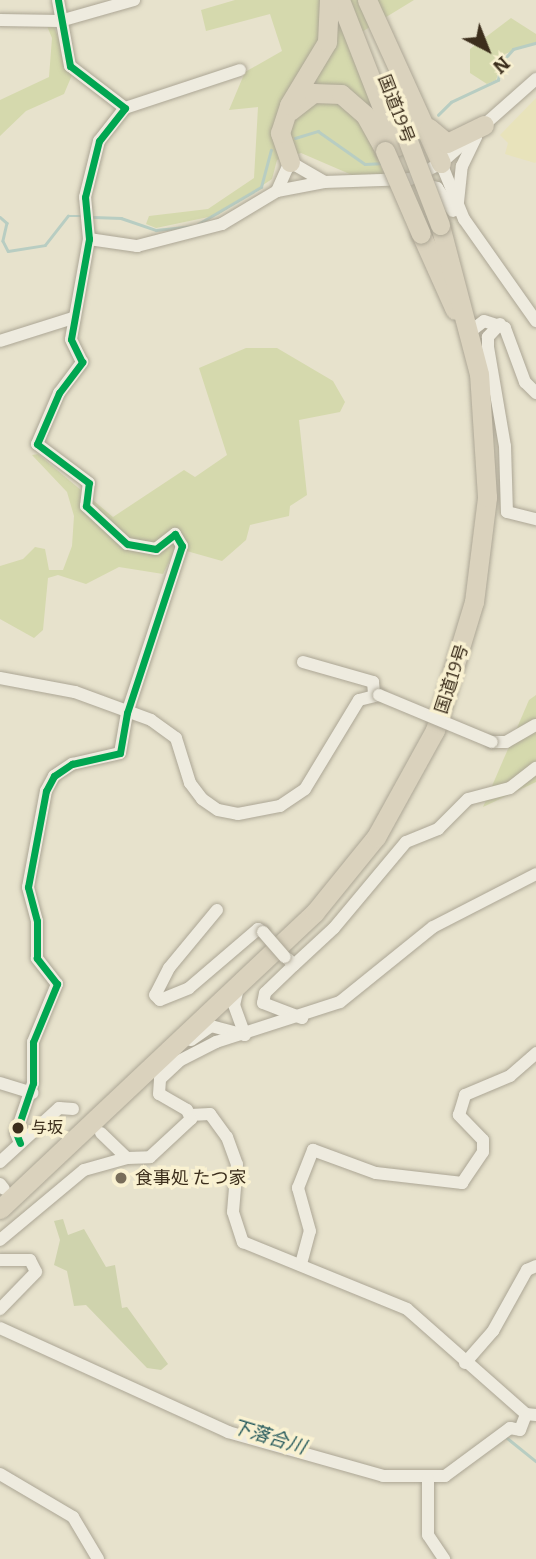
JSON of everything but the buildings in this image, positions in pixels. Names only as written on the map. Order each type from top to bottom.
[{"type":"highway","points":[[290,162],[280,133],[285,117],[327,42],[330,0]]},
{"type":"highway","name":"国道19号","points":[[1,1196],[238,988],[324,902],[376,836],[414,773],[448,694],[474,602],[487,497],[484,410],[471,331],[340,0]]},
{"type":"highway","name":"国道19号","points":[[354,0],[396,146]]},
{"type":"highway","points":[[367,0],[441,163]]},
{"type":"highway","points":[[285,117],[313,93],[341,94],[396,146]]},
{"type":"highway","points":[[426,125],[447,143],[484,125]]},
{"type":"highway","name":"国道19号","points":[[1,1196],[316,894],[379,810],[401,771],[445,668],[469,565],[474,456],[455,310],[430,229]]},
{"type":"street","points":[[58,0],[70,66],[125,108]]},
{"type":"street","points":[[0,20],[60,21],[134,0]]},
{"type":"street","points":[[20,1143],[16,1133],[32,1093],[33,1042],[57,984],[37,958],[38,926],[28,887],[46,792],[54,776],[72,764],[118,756],[128,710],[183,546],[175,534],[156,549],[127,544],[86,506],[89,483],[39,448],[38,433],[82,362],[72,342],[73,318],[89,239],[86,216],[95,151],[125,108],[240,70]]},
{"type":"street","points":[[377,183],[410,179],[441,163],[536,79]]},
{"type":"street","points":[[461,213],[462,166],[484,125]]},
{"type":"street","points":[[277,191],[290,162],[324,182]]},
{"type":"street","points":[[441,163],[461,213]]},
{"type":"street","points":[[89,239],[158,244],[222,224],[277,191],[324,182],[429,183],[461,213],[536,321]]},
{"type":"street","points":[[0,341],[73,318]]},
{"type":"street","points":[[471,331],[484,321],[500,324],[511,338],[525,382],[536,393]]},
{"type":"street","points":[[500,324],[488,347],[505,446],[507,512],[536,519]]},
{"type":"street","points":[[303,662],[373,682],[376,694]]},
{"type":"street","points":[[0,678],[75,692],[128,710],[176,738],[190,783],[202,799],[218,810],[261,812],[304,789],[355,705],[376,694]]},
{"type":"street","points":[[376,694],[492,742],[506,742],[536,725]]},
{"type":"street","points":[[302,1018],[262,1003],[265,993],[290,961],[334,928],[406,842],[438,828],[468,799],[510,788],[536,768]]},
{"type":"street","points":[[0,1328],[228,1432],[383,1476],[428,1479],[460,1467],[502,1435],[520,1430],[531,1414],[465,1363],[407,1309],[243,1242],[236,1233],[237,1164],[227,1137],[210,1114],[190,1115],[161,1099],[160,1079],[197,1050],[302,1018],[361,990],[433,927],[536,874]]},
{"type":"street","points":[[217,911],[169,968],[155,996],[160,1000],[189,988],[258,929],[290,961]]},
{"type":"street","points":[[238,988],[234,1005],[245,1035]]},
{"type":"street","points":[[177,1043],[211,1026],[245,1035]]},
{"type":"street","points":[[301,1264],[310,1231],[298,1188],[313,1150],[376,1173],[462,1183],[483,1152],[482,1140],[459,1115],[465,1095],[510,1076],[536,1053]]},
{"type":"street","points":[[0,1083],[32,1093]]},
{"type":"street","points":[[0,1162],[59,1108],[73,1109]]},
{"type":"street","points":[[0,1240],[19,1227],[84,1170],[127,1158],[143,1159],[158,1152],[185,1128],[190,1115]]},
{"type":"street","points":[[101,1133],[127,1158]]},
{"type":"street","points":[[1,1196],[19,1227]]},
{"type":"street","points":[[0,1260],[30,1260],[36,1272],[0,1309]]},
{"type":"street","points":[[465,1363],[494,1331],[527,1270],[536,1266]]},
{"type":"street","points":[[0,1474],[73,1517],[98,1559]]},
{"type":"street","points":[[428,1479],[428,1535],[444,1559]]},
{"type":"shaded area","points":[[536,98],[535,163],[505,154],[508,143],[500,135]]},
{"type":"green space","points":[[235,0],[414,0],[347,41],[375,113],[363,122],[384,174],[352,175],[301,153],[277,160],[272,179],[218,215],[156,228],[146,224],[149,216],[208,209],[254,178],[258,107],[229,110],[245,72],[282,51],[270,14],[206,31],[201,10]]},
{"type":"green space","points":[[511,18],[536,34],[536,42],[505,54],[496,80],[487,84],[470,73],[470,49]]},
{"type":"green space","points":[[53,24],[72,75],[64,94],[26,111],[0,136],[0,100],[49,77],[52,38],[47,26]]},
{"type":"green space","points":[[246,348],[277,348],[333,381],[345,402],[340,412],[299,420],[307,495],[290,506],[289,516],[250,525],[246,540],[222,561],[176,548],[163,574],[119,567],[86,584],[58,575],[48,578],[43,630],[34,638],[0,619],[0,566],[23,559],[35,547],[45,549],[49,570],[63,570],[72,546],[74,516],[67,492],[32,455],[38,454],[113,517],[184,470],[195,477],[227,455],[199,368]]},
{"type":"green space","points":[[536,695],[536,782],[483,807],[529,700]]},
{"type":"green space","points":[[63,1219],[68,1235],[84,1229],[106,1267],[115,1265],[122,1308],[127,1307],[168,1364],[161,1370],[147,1368],[86,1305],[74,1306],[67,1271],[54,1265],[60,1240],[54,1221]]},
{"type":"waterway","points":[[438,115],[451,102],[498,80],[501,63],[513,49],[536,43]]},
{"type":"waterway","points":[[295,138],[318,131],[365,164],[384,163]]},
{"type":"waterway","points":[[198,224],[261,187],[271,150]]},
{"type":"waterway","points":[[0,217],[7,223],[3,241],[8,251],[45,245],[68,216],[83,216]]},
{"type":"waterway","points":[[93,217],[121,218],[156,230],[192,226]]},
{"type":"waterway","name":"下落合川","points":[[506,1437],[536,1461]]},
{"type":"transit line","points":[[20,1143],[16,1133],[33,1083],[33,1042],[57,984],[37,958],[37,921],[28,887],[46,791],[54,776],[72,764],[120,753],[127,713],[182,546],[175,534],[156,549],[127,544],[86,506],[89,483],[37,444],[59,393],[82,362],[71,339],[89,239],[85,197],[99,141],[125,108],[70,66],[58,0]]},
{"type":"place","name":"与坂","points":[[18,1128]]},
{"type":"place","name":"食事処 たつ家","points":[[121,1178]]}]
